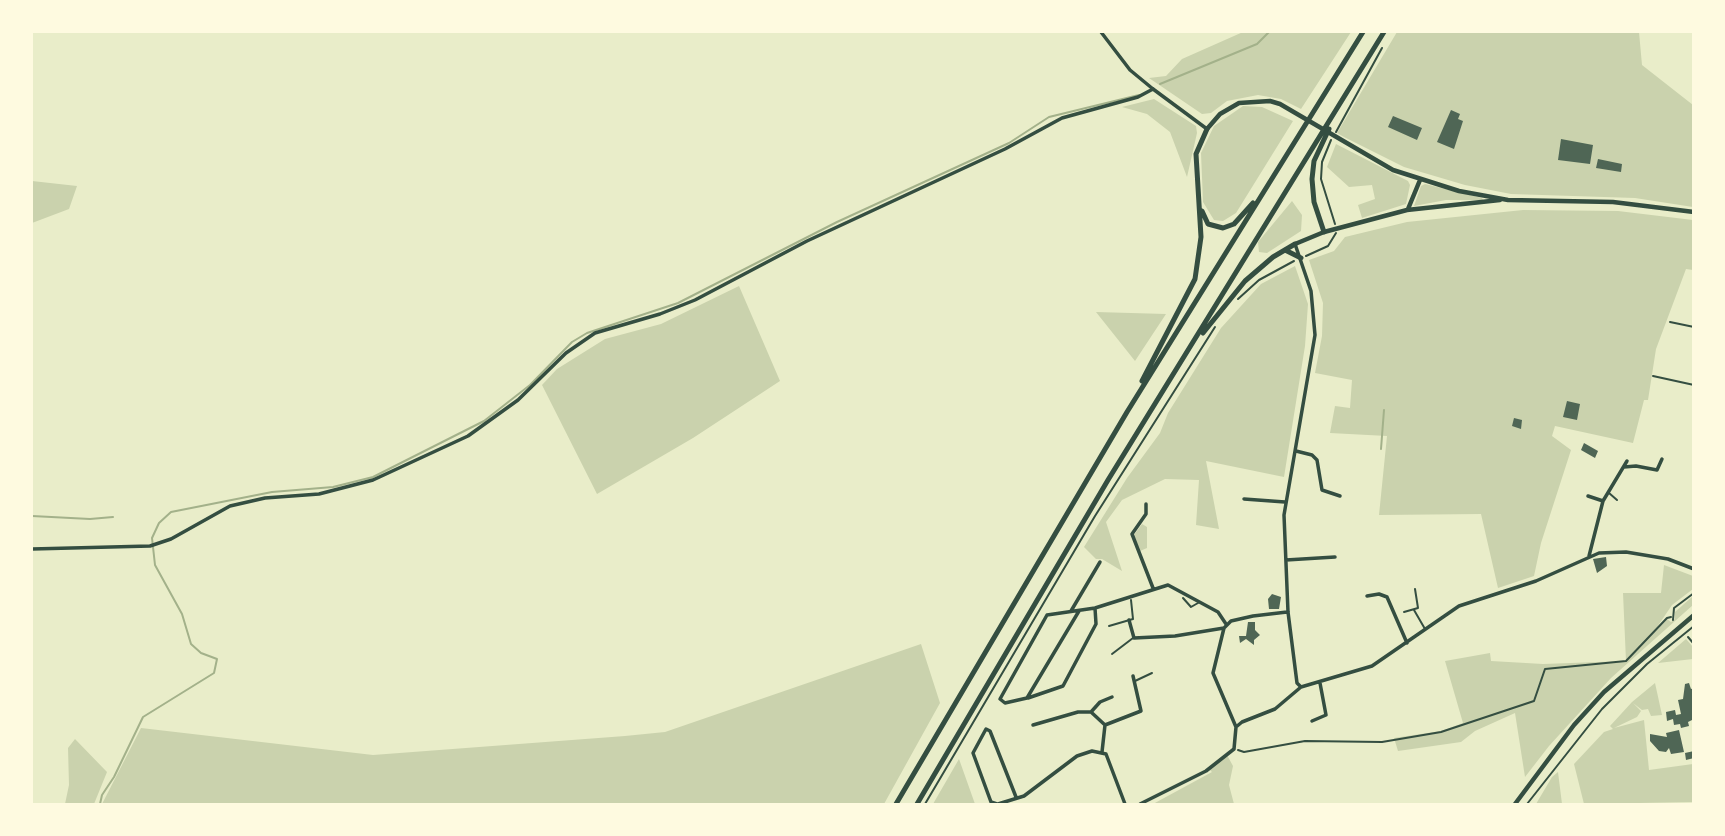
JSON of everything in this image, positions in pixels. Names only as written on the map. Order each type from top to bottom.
[{"type":"highway","points":[[895,804],[1127,412],[1363,32]]},
{"type":"highway","points":[[917,804],[1184,356],[1384,32]]},
{"type":"highway","points":[[1324,232],[1314,202],[1311,179],[1314,161],[1341,104]]},
{"type":"highway","points":[[1127,412],[1195,279],[1201,237],[1196,154],[1207,129]]},
{"type":"highway","points":[[1200,201],[1208,223],[1223,228],[1242,217],[1268,184]]},
{"type":"highway","points":[[1184,356],[1245,281],[1295,244]]},
{"type":"highway","points":[[1284,250],[1300,258]]},
{"type":"main road","points":[[1207,129],[1220,114],[1239,103],[1270,101],[1288,108],[1393,170],[1459,191],[1508,200]]},
{"type":"main road","points":[[1407,210],[1420,180]]},
{"type":"main road","points":[[1295,244],[1324,232],[1407,210],[1508,200],[1613,202],[1693,212]]},
{"type":"main road","points":[[1515,804],[1574,725],[1604,692],[1693,615]]},
{"type":"street","points":[[1101,32],[1130,70],[1207,129]]},
{"type":"street","points":[[32,549],[150,546],[230,506],[351,488],[442,450],[518,400],[566,353],[594,333],[660,314],[695,300],[807,241],[1005,149],[1049,123],[1139,97],[1153,89]]},
{"type":"street","points":[[1295,244],[1315,309],[1315,335],[1286,502],[1288,612],[1297,683],[1301,687]]},
{"type":"street","points":[[1296,451],[1312,455],[1317,460],[1322,490],[1340,496]]},
{"type":"street","points":[[1624,467],[1657,470],[1662,459]]},
{"type":"street","points":[[1589,556],[1603,501],[1627,461]]},
{"type":"street","points":[[1588,496],[1603,501]]},
{"type":"street","points":[[1244,499],[1286,502]]},
{"type":"street","points":[[1146,504],[1146,514],[1132,534],[1153,588]]},
{"type":"street","points":[[1236,727],[1275,709],[1301,687],[1372,666],[1460,606],[1536,581],[1589,556],[1626,552],[1668,559],[1693,569]]},
{"type":"street","points":[[1286,560],[1335,557]]},
{"type":"street","points":[[1071,611],[1100,562]]},
{"type":"street","points":[[1095,608],[1096,624],[1063,686],[1005,704],[1000,699],[1047,615],[1095,608],[1153,588],[1171,585],[1218,612],[1225,626],[1213,673],[1236,727],[1234,749],[1198,776],[1140,804]]},
{"type":"street","points":[[1367,596],[1379,594],[1387,597],[1407,643]]},
{"type":"street","points":[[1027,698],[1079,611]]},
{"type":"street","points":[[1129,620],[1134,638],[1187,635],[1254,616],[1288,612]]},
{"type":"street","points":[[1105,725],[1141,710],[1134,679]]},
{"type":"street","points":[[1312,721],[1326,715],[1320,683]]},
{"type":"street","points":[[1091,712],[1100,702],[1112,697]]},
{"type":"street","points":[[1033,725],[1079,712],[1091,712],[1105,725]]},
{"type":"street","points":[[1105,725],[1102,752],[1125,804]]},
{"type":"street","points":[[1016,797],[990,731],[986,729],[973,753],[991,802],[997,804],[1032,792],[1077,756],[1102,752]]},
{"type":"lane","points":[[1609,492],[1617,499]]},
{"type":"lane","points":[[1404,612],[1414,610],[1419,603],[1415,589]]},
{"type":"lane","points":[[1183,598],[1191,607],[1199,603]]},
{"type":"lane","points":[[1109,626],[1135,616],[1131,600]]},
{"type":"lane","points":[[1414,610],[1425,630]]},
{"type":"lane","points":[[1112,654],[1134,638]]},
{"type":"lane","points":[[1134,679],[1152,673]]},
{"type":"path","points":[[1335,225],[1322,188],[1322,162],[1385,41]]},
{"type":"path","points":[[1233,303],[1259,280],[1328,246],[1336,233]]},
{"type":"path","points":[[925,804],[1088,527],[1220,321]]},
{"type":"path","points":[[1670,322],[1693,327]]},
{"type":"path","points":[[1653,376],[1693,385]]},
{"type":"path","points":[[1234,749],[1244,752],[1305,741],[1381,742],[1441,733],[1534,701],[1545,669],[1626,661],[1667,618],[1672,619],[1674,608],[1693,593]]},
{"type":"path","points":[[1527,804],[1602,709],[1647,664],[1693,626]]},
{"type":"path","points":[[1688,637],[1693,644]]},
{"type":"green space","points":[[1243,32],[1351,32],[1301,109],[1281,99],[1258,95],[1227,101],[1211,113],[1202,114],[1149,78],[1166,76],[1182,59]]},
{"type":"green space","points":[[1397,32],[1639,32],[1642,65],[1693,105],[1693,207],[1635,198],[1511,194],[1465,185],[1404,167],[1337,133]]},
{"type":"green space","points":[[1154,99],[1196,126],[1197,133],[1187,177],[1170,132],[1147,114],[1122,107]]},
{"type":"green space","points":[[1243,106],[1262,107],[1293,121],[1236,213],[1223,221],[1214,220],[1203,202],[1201,153],[1214,126]]},
{"type":"green space","points":[[1336,144],[1408,181],[1410,185],[1406,204],[1362,218],[1358,205],[1375,199],[1372,185],[1349,187],[1327,167]]},
{"type":"green space","points":[[32,181],[77,186],[69,209],[32,223]]},
{"type":"green space","points":[[1425,184],[1483,200],[1446,200],[1414,206],[1421,186]]},
{"type":"green space","points":[[1292,201],[1302,215],[1301,231],[1267,253],[1259,252],[1258,242]]},
{"type":"green space","points":[[1523,210],[1618,211],[1693,220],[1693,270],[1686,269],[1656,349],[1648,400],[1644,400],[1633,443],[1555,426],[1552,436],[1571,450],[1541,543],[1534,576],[1498,588],[1481,514],[1379,515],[1387,436],[1330,433],[1335,406],[1350,408],[1352,380],[1315,373],[1322,336],[1323,303],[1309,260],[1334,251],[1345,237],[1407,222]]},
{"type":"green space","points":[[1295,266],[1308,304],[1305,346],[1284,477],[1206,461],[1219,529],[1196,525],[1199,480],[1165,479],[1122,500],[1106,522],[1122,571],[1102,559],[1096,559],[1084,547],[1127,478],[1160,433],[1168,413],[1221,328],[1261,284]]},
{"type":"green space","points":[[739,286],[780,381],[693,438],[597,494],[542,385],[557,369],[605,339],[661,324]]},
{"type":"green space","points":[[1096,312],[1166,314],[1135,361]]},
{"type":"green space","points":[[1142,524],[1147,527],[1147,548],[1140,551],[1134,535]]},
{"type":"green space","points":[[1664,565],[1693,576],[1693,589],[1672,605],[1653,633],[1667,619],[1671,622],[1675,619],[1675,612],[1693,596],[1693,605],[1611,678],[1549,746],[1525,777],[1515,713],[1475,731],[1461,742],[1398,751],[1394,738],[1441,731],[1463,723],[1445,661],[1490,653],[1491,661],[1543,664],[1626,661],[1623,593],[1661,593]]},
{"type":"green space","points":[[1686,639],[1693,647],[1693,659],[1658,663]]},
{"type":"green space","points":[[921,644],[940,703],[884,804],[102,804],[141,728],[373,755],[665,732]]},
{"type":"green space","points":[[1655,683],[1662,715],[1651,716],[1648,709],[1642,710],[1633,703],[1641,711],[1637,717],[1614,728],[1644,720],[1649,770],[1693,764],[1693,802],[1584,804],[1574,764],[1604,732],[1613,729],[1610,726],[1632,702]]},
{"type":"green space","points":[[75,739],[107,772],[94,804],[65,804],[69,785],[68,748]]},
{"type":"green space","points":[[1227,755],[1233,766],[1229,785],[1234,804],[1153,804],[1212,772],[1209,769]]},
{"type":"green space","points":[[959,759],[975,804],[933,804]]},
{"type":"green space","points":[[1558,772],[1562,804],[1536,804],[1552,777]]},
{"type":"building","points":[[1451,110],[1460,114],[1458,119],[1463,121],[1454,149],[1437,142]]},
{"type":"building","points":[[1393,116],[1422,128],[1417,140],[1388,127]]},
{"type":"building","points":[[1561,139],[1593,145],[1590,164],[1558,160]]},
{"type":"building","points":[[1598,159],[1622,164],[1621,172],[1596,168]]},
{"type":"building","points":[[1567,401],[1580,404],[1577,420],[1563,417]]},
{"type":"building","points":[[1514,418],[1522,420],[1521,429],[1512,426]]},
{"type":"building","points":[[1584,443],[1598,451],[1595,458],[1581,450]]},
{"type":"building","points":[[1606,557],[1607,566],[1597,573],[1593,559]]},
{"type":"building","points":[[1272,594],[1281,597],[1279,609],[1269,609],[1268,599]]},
{"type":"building","points":[[1248,622],[1255,622],[1255,630],[1260,635],[1254,640],[1254,645],[1246,639],[1240,643],[1239,636],[1246,636]]},
{"type":"building","points":[[1689,683],[1691,689],[1694,688],[1694,719],[1688,722],[1689,726],[1681,728],[1680,724],[1674,725],[1673,719],[1667,721],[1666,712],[1675,710],[1676,715],[1681,714],[1678,700],[1683,699],[1685,684]]},
{"type":"building","points":[[1679,730],[1684,752],[1671,754],[1669,748],[1666,752],[1659,751],[1650,741],[1650,734],[1667,737],[1666,733]]},
{"type":"building","points":[[1694,751],[1694,758],[1686,760],[1685,753]]},
{"type":"waterway","points":[[1160,84],[1257,44],[1269,32]]},
{"type":"waterway","points":[[100,804],[102,795],[114,777],[143,717],[214,673],[217,659],[201,653],[191,644],[182,614],[155,565],[152,538],[159,523],[171,512],[272,492],[333,487],[373,477],[484,421],[530,385],[572,342],[587,333],[678,303],[837,222],[1009,143],[1049,117],[1139,95]]},
{"type":"waterway","points":[[1381,449],[1384,410]]},
{"type":"waterway","points":[[32,516],[90,519],[113,517]]}]
